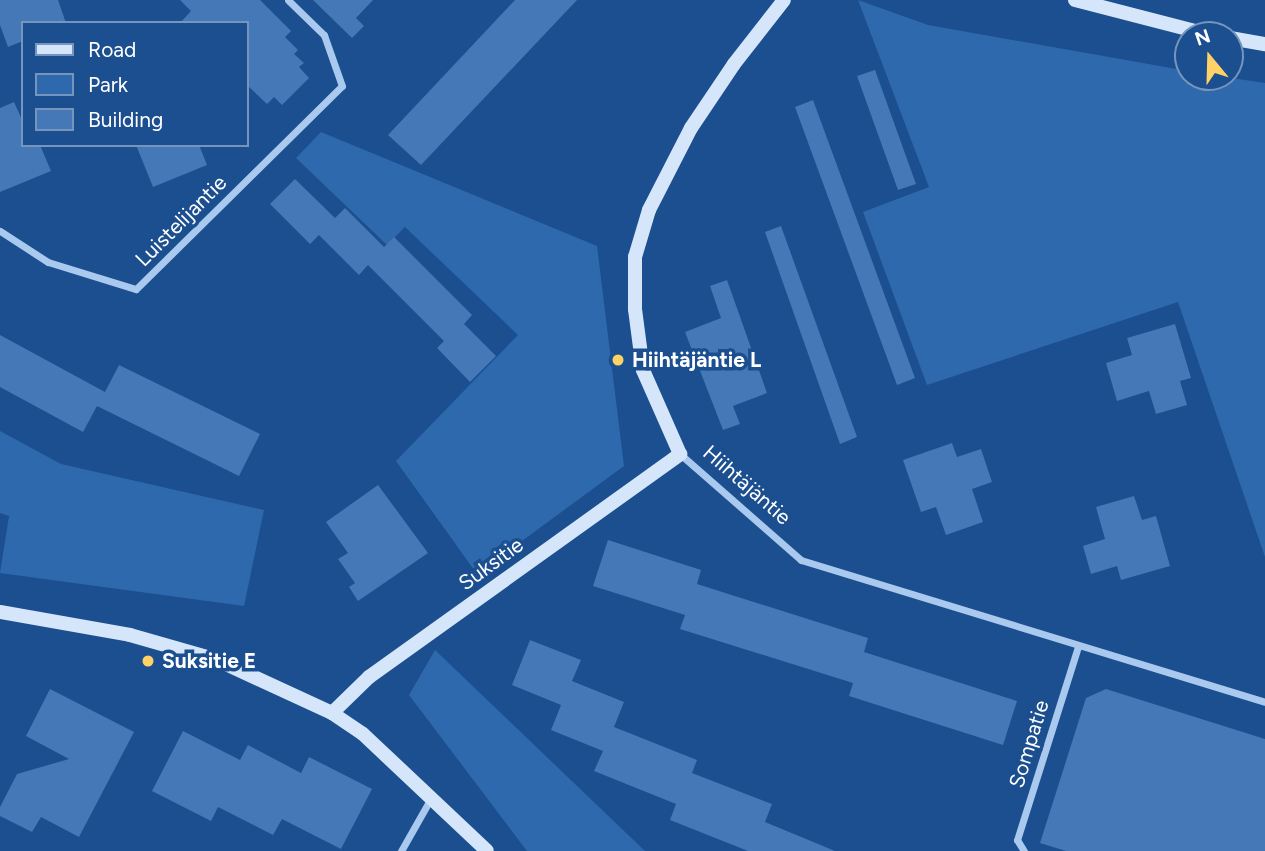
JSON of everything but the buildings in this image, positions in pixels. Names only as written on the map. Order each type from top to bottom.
[{"type":"street","name":"Luistelijantie","points":[[0,231],[48,262],[136,289],[342,86],[324,35],[288,0]]},
{"type":"street","name":"Hiihtäjäntie","points":[[784,0],[691,128],[649,210],[635,257],[635,309],[643,370],[680,454],[801,560],[1265,702]]},
{"type":"street","points":[[1075,0],[1174,26]]},
{"type":"street","points":[[1244,40],[1265,44]]},
{"type":"street","name":"Suksitie","points":[[332,713],[369,677],[680,454]]},
{"type":"street","points":[[0,612],[130,635],[217,660],[332,713],[363,734],[486,851]]},
{"type":"street","name":"Sompatie","points":[[1024,851],[1017,840],[1077,646]]},
{"type":"street","points":[[401,851],[431,798]]},
{"type":"green space","points":[[858,0],[928,25],[1174,69],[1174,91],[1244,91],[1244,80],[1265,83],[1265,557],[1178,302],[927,385],[863,212],[929,187]]},
{"type":"green space","points":[[321,132],[597,246],[624,466],[477,574],[396,461],[518,335],[405,227],[387,245],[296,158]]},
{"type":"green space","points":[[0,431],[61,464],[264,510],[244,606],[0,573],[9,516],[0,513]]},
{"type":"green space","points":[[435,650],[645,851],[527,851],[409,695]]},
{"type":"place","name":"Hiihtäjäntie L","points":[[618,360]]},
{"type":"place","name":"Suksitie E","points":[[148,661]]}]
